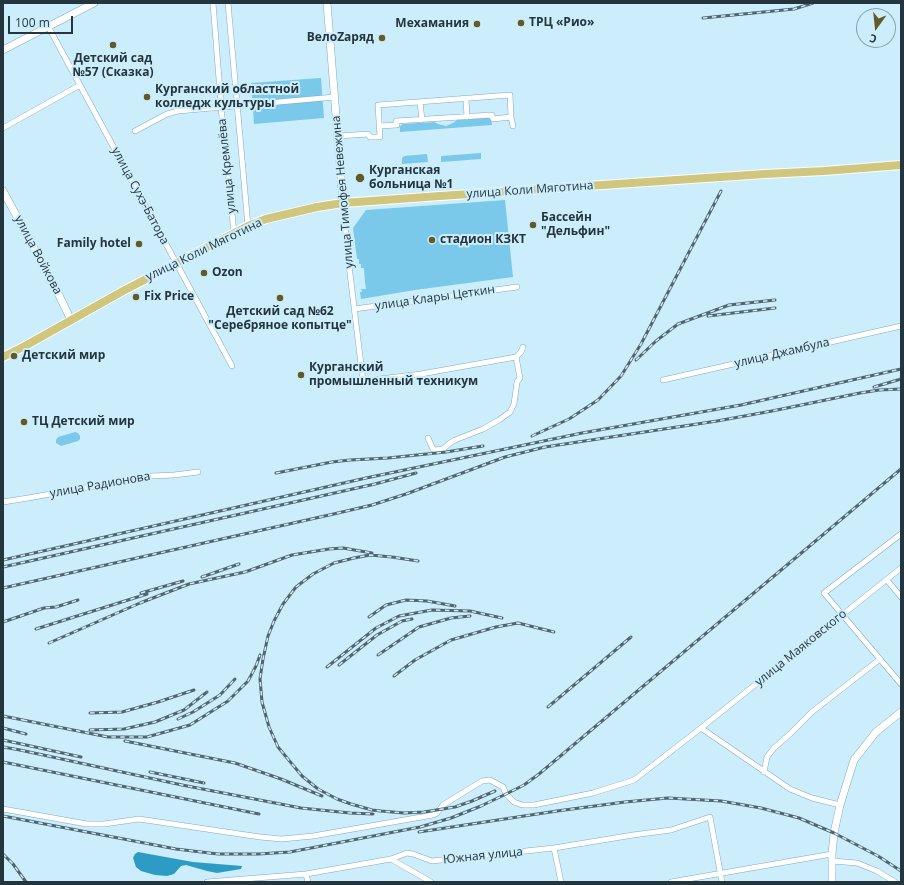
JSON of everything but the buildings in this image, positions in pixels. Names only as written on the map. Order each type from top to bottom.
[{"type":"main road","name":"улица Коли Мяготина","points":[[3,358],[123,291],[234,232],[266,219],[317,207],[343,203],[901,165]]},
{"type":"street","points":[[3,50],[94,3]]},
{"type":"street","name":"улица Кремлёва","points":[[214,3],[221,107],[234,232]]},
{"type":"street","name":"улица Кремлёва","points":[[228,3],[248,226]]},
{"type":"street","name":"улица Тимофея Невежина","points":[[327,3],[343,203],[363,381],[421,374],[516,357]]},
{"type":"street","name":"улица Сухэ-Батора","points":[[48,26],[232,366]]},
{"type":"street","points":[[3,128],[80,85]]},
{"type":"street","points":[[338,136],[368,134],[370,137],[380,137],[378,105],[510,95],[513,126]]},
{"type":"street","points":[[135,131],[167,114],[178,111],[335,97]]},
{"type":"street","points":[[466,99],[467,116]]},
{"type":"street","points":[[420,102],[422,120]]},
{"type":"street","points":[[379,126],[396,125],[396,122],[467,116],[492,115],[493,119],[511,117]]},
{"type":"street","name":"улица Войкова","points":[[3,191],[72,320]]},
{"type":"street","name":"улица Клары Цеткин","points":[[354,309],[516,287]]},
{"type":"street","name":"улица Джамбула","points":[[663,380],[901,326]]},
{"type":"street","points":[[428,438],[433,449],[443,449],[455,440],[483,429],[500,420],[510,412],[514,404],[517,382],[520,378],[516,357],[521,352],[523,347]]},
{"type":"street","name":"улица Радионова","points":[[3,502],[152,476],[198,472]]},
{"type":"street","points":[[901,534],[824,593],[901,684]]},
{"type":"street","name":"улица Маяковского","points":[[3,809],[87,824],[104,824],[139,819],[260,838],[282,839],[313,836],[433,815],[436,814],[443,805],[482,781],[490,780],[503,787],[506,794],[514,802],[522,805],[534,805],[593,793],[634,780],[901,568]]},
{"type":"street","points":[[886,580],[901,597]]},
{"type":"street","points":[[764,772],[767,757],[774,748],[812,712],[880,659]]},
{"type":"street","points":[[832,882],[834,832],[840,805],[854,760],[876,732],[901,712]]},
{"type":"street","points":[[701,728],[764,772],[790,788],[812,798],[840,805]]},
{"type":"street","name":"Южная улица","points":[[208,882],[306,874],[391,859],[407,853],[432,861],[554,848],[671,830],[710,817],[721,874]]},
{"type":"street","points":[[554,848],[561,882]]},
{"type":"street","points":[[671,882],[832,858],[857,863],[877,871],[895,882]]},
{"type":"street","points":[[391,859],[431,882]]},
{"type":"street","points":[[306,874],[308,882]]},
{"type":"street","points":[[721,874],[722,882]]},
{"type":"shaded area","points":[[321,78],[324,118],[254,124],[251,83]]},
{"type":"shaded area","points":[[487,117],[491,120],[492,125],[400,132],[400,127],[403,124],[434,122],[446,126],[457,120]]},
{"type":"shaded area","points":[[481,153],[481,159],[441,162],[441,156]]},
{"type":"shaded area","points":[[427,154],[428,162],[402,164],[402,158],[404,156]]},
{"type":"shaded area","name":"стадион КЗКТ","points":[[505,200],[513,277],[361,299],[361,289],[366,289],[364,268],[361,268],[359,259],[357,259],[353,228],[366,210]]},
{"type":"shaded area","points":[[75,432],[80,436],[78,441],[61,446],[56,443],[58,437]]},
{"type":"shaded area","points":[[138,852],[193,862],[242,866],[241,869],[217,873],[186,865],[181,866],[174,874],[167,876],[155,875],[141,871],[136,867],[133,858]]},
{"type":"railway","points":[[703,18],[794,9],[813,3]]},
{"type":"railway","points":[[532,436],[569,419],[598,400],[621,376],[641,344],[721,191]]},
{"type":"railway","points":[[636,360],[656,341],[678,324],[729,305],[775,300]]},
{"type":"railway","points":[[708,316],[775,308]]},
{"type":"railway","points":[[3,560],[366,478],[582,433],[741,405],[901,369]]},
{"type":"railway","points":[[874,387],[901,379]]},
{"type":"railway","points":[[3,588],[372,505],[505,457],[545,447],[717,421],[860,393],[901,389]]},
{"type":"railway","points":[[276,473],[332,462],[446,452],[483,446]]},
{"type":"railway","points":[[3,816],[176,849],[218,854],[290,852],[420,827],[451,818],[506,794],[524,785],[539,774],[901,469]]},
{"type":"railway","points":[[3,567],[375,484],[416,473]]},
{"type":"railway","points":[[49,643],[140,603],[189,584],[245,572],[292,555],[343,548],[372,553]]},
{"type":"railway","points":[[418,561],[370,555],[354,558],[334,563],[313,574],[296,587],[283,604],[274,621],[268,636],[263,659],[260,679],[262,702],[269,727],[278,747],[302,776],[318,789],[337,799],[372,810],[404,813],[424,812],[455,807],[495,791]]},
{"type":"railway","points":[[202,577],[239,564]]},
{"type":"railway","points":[[141,593],[183,581]]},
{"type":"railway","points":[[36,629],[147,594]]},
{"type":"railway","points":[[3,622],[44,608],[56,607],[78,600]]},
{"type":"railway","points":[[369,617],[386,605],[406,600],[427,601],[455,606]]},
{"type":"railway","points":[[327,667],[376,628],[399,616],[432,610],[470,611],[502,618]]},
{"type":"railway","points":[[378,655],[419,627],[451,618],[470,616]]},
{"type":"railway","points":[[339,665],[377,635],[402,621],[412,619]]},
{"type":"railway","points":[[394,676],[415,660],[451,640],[496,627],[518,623],[554,632]]},
{"type":"railway","points":[[548,707],[631,637]]},
{"type":"railway","points":[[23,720],[108,737],[147,737],[190,725],[228,701],[248,681],[260,655]]},
{"type":"railway","points":[[178,719],[193,712],[220,695],[235,679]]},
{"type":"railway","points":[[90,713],[122,712],[194,690]]},
{"type":"railway","points":[[90,730],[124,729],[155,722],[184,710],[207,692]]},
{"type":"railway","points":[[3,716],[28,721]]},
{"type":"railway","points":[[3,728],[26,734]]},
{"type":"railway","points":[[3,740],[81,757]]},
{"type":"railway","points":[[125,741],[235,763],[281,779],[322,796]]},
{"type":"railway","points":[[3,747],[182,785],[301,808],[373,814]]},
{"type":"railway","points":[[3,762],[259,814]]},
{"type":"railway","points":[[150,772],[204,783]]},
{"type":"railway","points":[[419,832],[625,802],[668,798],[721,801],[761,808],[799,818],[834,833],[878,856],[901,871]]},
{"type":"railway","points":[[3,854],[13,864],[26,882]]},
{"type":"place","name":"ТРЦ «Рио»","points":[[521,23]]},
{"type":"place","name":"Мехамания","points":[[477,24]]},
{"type":"place","name":"ВелоZаряд","points":[[382,38]]},
{"type":"place","name":"Детский сад №57 (Сказка)","points":[[113,45]]},
{"type":"place","name":"Курганский областной колледж культуры","points":[[147,97]]},
{"type":"place","name":"Курганская больница №1","points":[[360,178]]},
{"type":"place","name":"Бассейн \"Дельфин\"","points":[[533,225]]},
{"type":"place","name":"стадион КЗКТ","points":[[432,240]]},
{"type":"place","name":"Family hotel","points":[[139,244]]},
{"type":"place","name":"Ozon","points":[[204,273]]},
{"type":"place","name":"Fix Price","points":[[136,297]]},
{"type":"place","name":"Детский сад №62 \"Серебряное копытце\"","points":[[280,298]]},
{"type":"place","name":"Детский мир","points":[[14,356]]},
{"type":"place","name":"Курганский промышленный техникум","points":[[301,375]]},
{"type":"place","name":"ТЦ Детский мир","points":[[24,422]]}]
